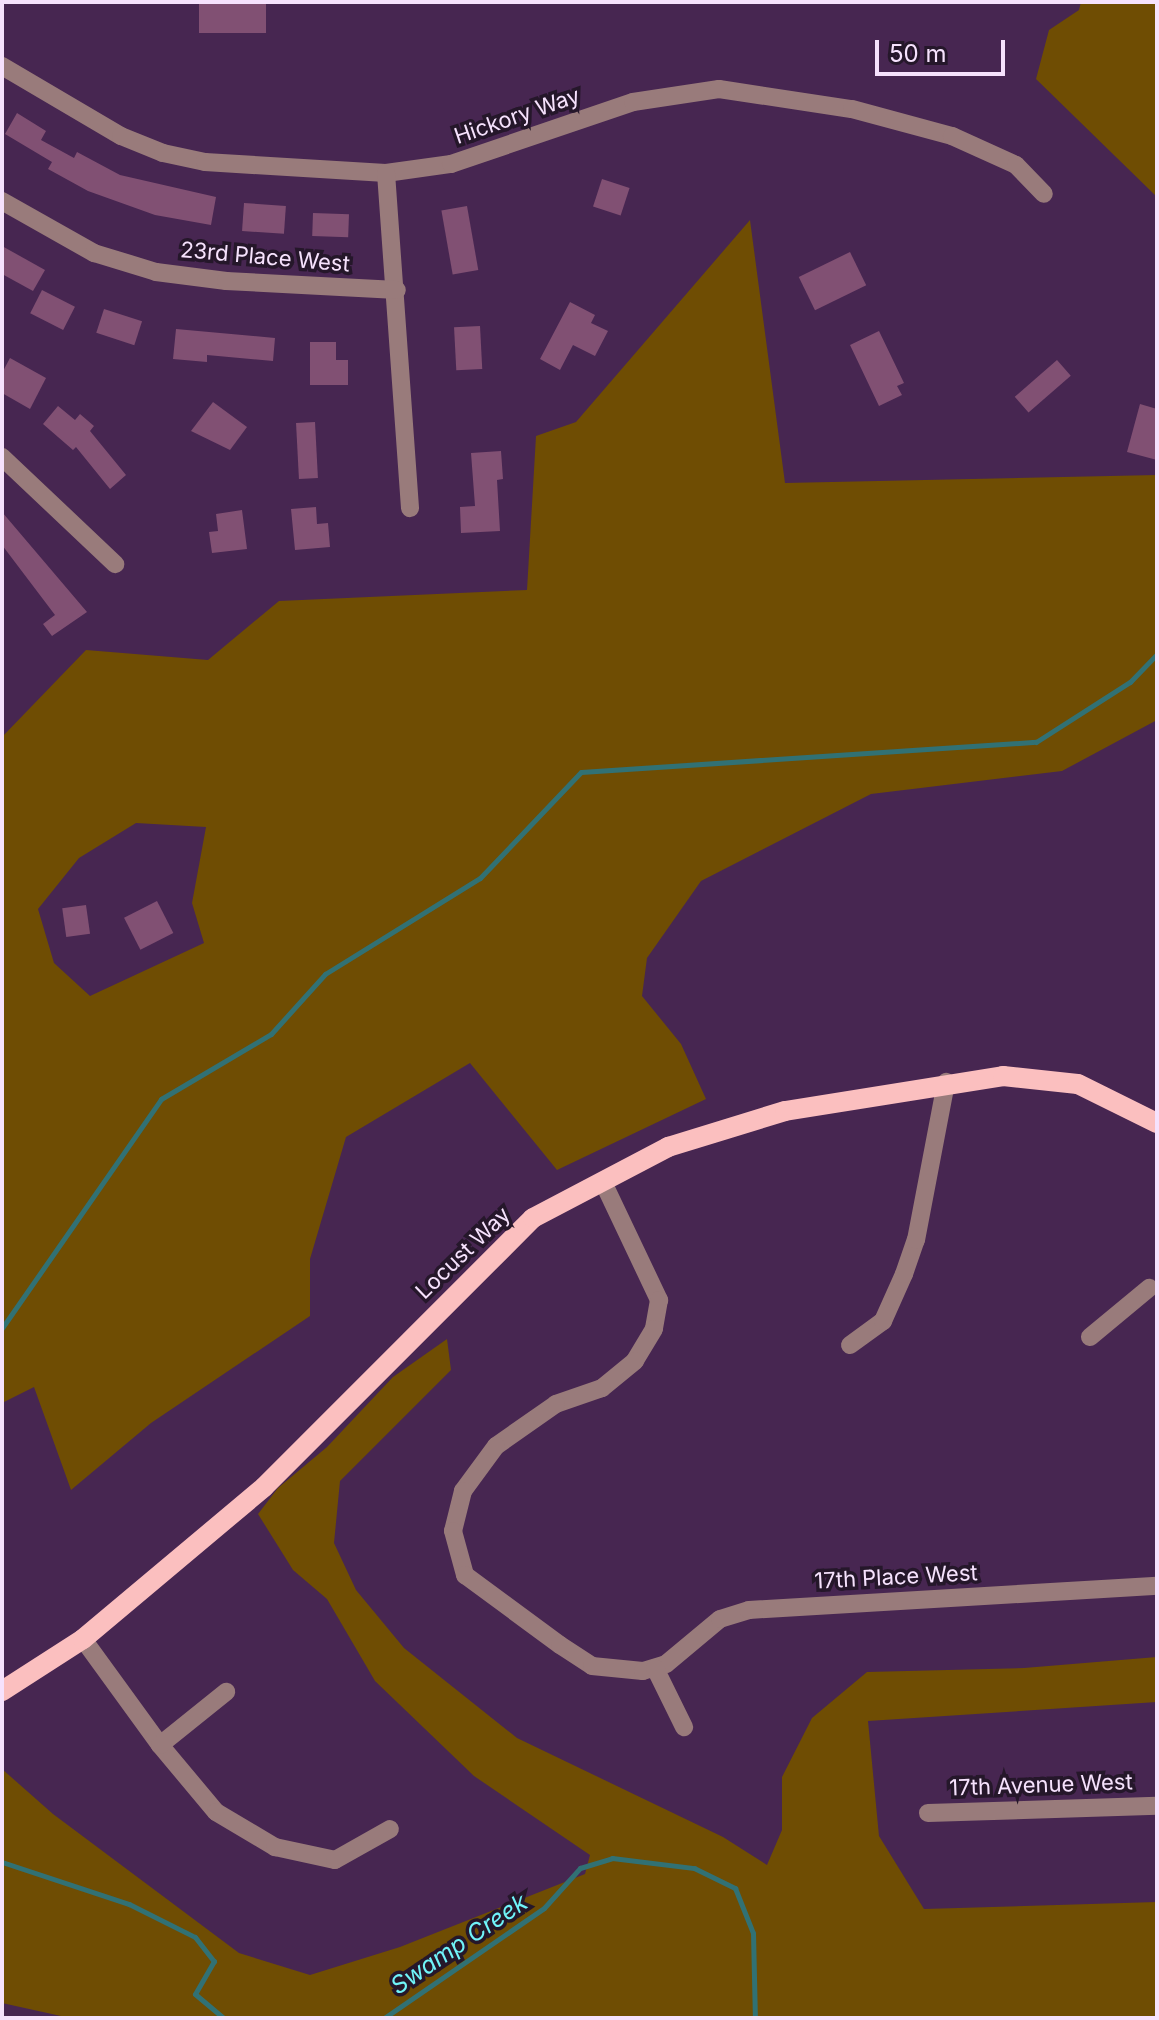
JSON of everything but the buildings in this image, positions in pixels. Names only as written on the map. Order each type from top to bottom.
[{"type":"main road","name":"Locust Way","points":[[2,1691],[83,1639],[264,1487],[533,1218],[668,1147],[785,1111],[946,1082],[1003,1076],[1055,1079],[1103,1093],[1157,1123]]},
{"type":"street","name":"Hickory Way","points":[[2,66],[121,136],[163,153],[205,162],[386,173],[500,151],[633,102],[719,89],[852,109],[952,136],[1016,165],[1044,194]]},
{"type":"street","points":[[386,173],[397,290],[402,447],[410,508]]},
{"type":"street","name":"23rd Place West","points":[[2,201],[94,253],[156,272],[226,281],[397,290]]},
{"type":"street","points":[[2,457],[115,564]]},
{"type":"street","points":[[850,1345],[883,1321],[912,1252],[946,1082]]},
{"type":"street","points":[[603,1182],[659,1300],[654,1329],[635,1361],[602,1388],[556,1404],[496,1446],[463,1491],[453,1531],[465,1575],[560,1645],[592,1666],[630,1672],[655,1668],[684,1727]]},
{"type":"street","points":[[1090,1337],[1149,1288]]},
{"type":"street","name":"17th Place West","points":[[655,1668],[720,1619],[749,1610],[1157,1586]]},
{"type":"street","points":[[83,1639],[160,1745],[216,1812],[275,1847],[335,1860],[390,1829]]},
{"type":"street","points":[[160,1745],[226,1692]]},
{"type":"street","name":"17th Avenue West","points":[[928,1813],[1157,1806]]},
{"type":"shaded area","points":[[1081,2],[1157,2],[1157,197],[1036,79],[1049,30],[1079,10]]},
{"type":"shaded area","points":[[750,220],[785,483],[1157,475],[1157,720],[1062,771],[871,794],[701,881],[647,958],[642,996],[681,1044],[706,1099],[557,1170],[470,1063],[346,1137],[310,1259],[310,1316],[151,1423],[71,1490],[34,1387],[2,1403],[2,737],[86,650],[208,660],[279,601],[527,590],[536,436],[576,422]],"holes":[[[136,823],[206,827],[192,903],[204,943],[90,996],[54,963],[38,909],[79,858]]]},
{"type":"shaded area","points":[[447,1339],[451,1370],[340,1481],[334,1543],[356,1590],[404,1648],[517,1738],[723,1837],[767,1865],[782,1830],[782,1777],[812,1718],[867,1672],[1024,1668],[1157,1657],[1157,1702],[868,1721],[879,1836],[924,1909],[1157,1902],[1157,2018],[70,2018],[2,2003],[2,1769],[53,1814],[239,1953],[310,1975],[400,1947],[585,1874],[590,1855],[474,1776],[375,1681],[327,1599],[293,1570],[258,1514],[278,1488],[327,1447],[393,1377]]},
{"type":"waterway","points":[[2,1328],[161,1099],[271,1034],[325,974],[480,878],[581,772],[1036,742],[1130,682],[1157,654]]},
{"type":"waterway","name":"Swamp Creek","points":[[384,2018],[544,1908],[580,1868],[612,1858],[694,1868],[735,1888],[753,1933],[755,2018]]},
{"type":"waterway","name":"Swamp Creek","points":[[2,1862],[129,1904],[195,1937],[214,1961],[195,1994],[224,2018]]}]
